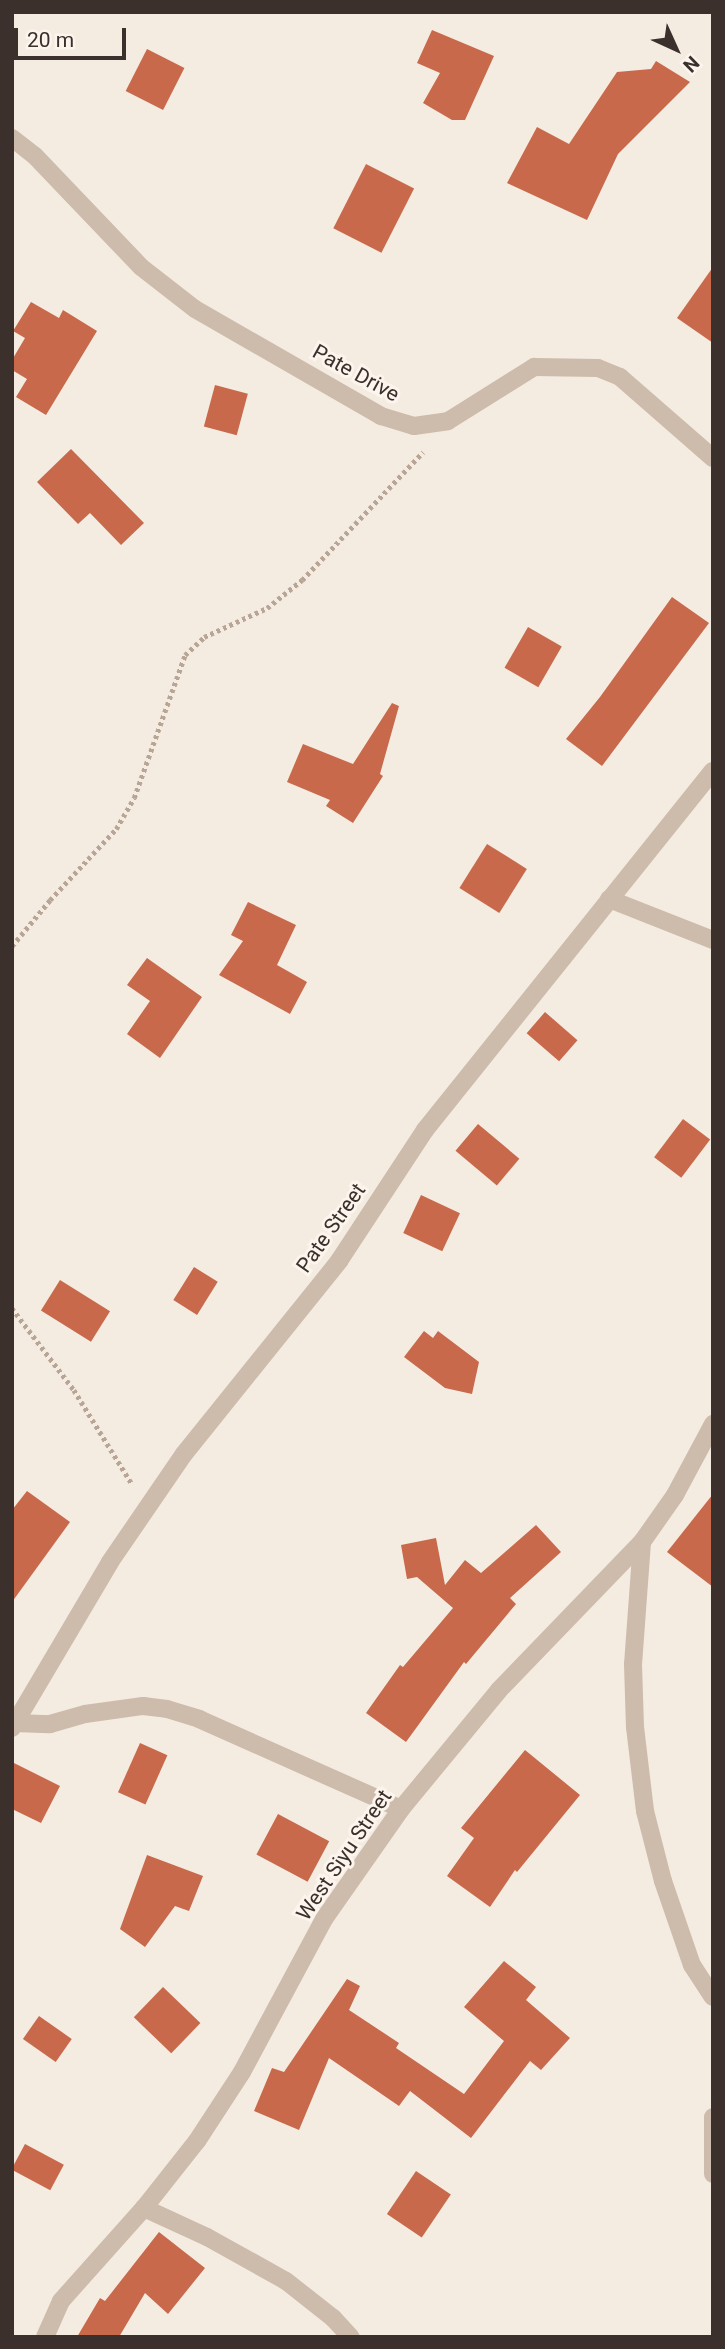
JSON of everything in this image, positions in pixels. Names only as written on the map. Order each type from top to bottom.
[{"type":"street","name":"Pate Drive","points":[[12,138],[34,156],[141,267],[195,309],[381,416],[414,426],[448,421],[534,367],[598,368],[620,377],[713,457]]},
{"type":"street","name":"Pate Street","points":[[14,1726],[110,1562],[184,1454],[339,1261],[425,1130],[713,771]]},
{"type":"street","points":[[609,900],[713,940]]},
{"type":"street","name":"West Siyu Street","points":[[45,2337],[61,2301],[144,2208],[197,2141],[242,2072],[324,1919],[401,1809],[499,1690],[642,1542],[675,1494],[713,1424]]},
{"type":"street","points":[[642,1542],[633,1664],[635,1727],[645,1811],[663,1881],[692,1965],[713,1997]]},
{"type":"street","points":[[14,1726],[50,1724],[85,1714],[143,1706],[167,1709],[199,1719],[401,1809]]},
{"type":"street","points":[[713,2117],[713,2174]]},
{"type":"street","points":[[144,2208],[207,2237],[286,2281],[333,2318],[351,2337]]},
{"type":"path","points":[[12,946],[50,900],[116,829],[135,798],[185,655],[204,637],[267,608],[302,580],[408,471],[448,421]]},
{"type":"path","points":[[12,1308],[74,1390],[146,1509]]},
{"type":"building","points":[[432,30],[494,56],[465,120],[452,120],[423,103],[440,73],[417,63]]},
{"type":"building","points":[[147,49],[184,68],[163,110],[126,91]]},
{"type":"building","points":[[656,61],[690,82],[618,154],[587,220],[507,183],[537,127],[569,144],[617,72],[651,69]]},
{"type":"building","points":[[366,164],[414,189],[381,253],[333,228]]},
{"type":"building","points":[[713,267],[713,343],[677,318]]},
{"type":"building","points":[[31,302],[59,318],[63,310],[97,331],[46,415],[16,397],[27,379],[12,370],[12,360],[25,338],[13,331]]},
{"type":"building","points":[[215,385],[248,394],[237,435],[204,427]]},
{"type":"building","points":[[71,449],[144,523],[121,545],[90,513],[78,524],[37,482]]},
{"type":"building","points":[[672,597],[709,623],[602,766],[566,739],[600,697]]},
{"type":"building","points":[[528,627],[562,646],[538,687],[504,668]]},
{"type":"building","points":[[392,703],[399,706],[380,774],[383,776],[353,823],[326,806],[330,800],[287,782],[303,744],[353,764]]},
{"type":"building","points":[[487,844],[527,869],[499,913],[459,888]]},
{"type":"building","points":[[248,902],[296,925],[277,965],[307,982],[290,1014],[219,975],[243,941],[231,935]]},
{"type":"building","points":[[147,958],[202,997],[160,1058],[127,1034],[150,1001],[127,985]]},
{"type":"building","points":[[545,1012],[577,1040],[559,1061],[527,1033]]},
{"type":"building","points":[[683,1119],[710,1139],[681,1178],[654,1157]]},
{"type":"building","points":[[478,1124],[519,1159],[497,1186],[456,1151]]},
{"type":"building","points":[[421,1195],[460,1213],[442,1251],[403,1233]]},
{"type":"building","points":[[194,1267],[218,1282],[197,1315],[173,1300]]},
{"type":"building","points":[[60,1280],[110,1311],[91,1342],[41,1311]]},
{"type":"building","points":[[424,1331],[433,1338],[438,1331],[479,1362],[472,1394],[445,1388],[404,1357]]},
{"type":"building","points":[[27,1491],[70,1522],[12,1602],[12,1510]]},
{"type":"building","points":[[713,1494],[713,1587],[667,1552]]},
{"type":"building","points":[[536,1525],[561,1552],[510,1598],[516,1604],[466,1664],[464,1662],[406,1742],[366,1713],[400,1665],[403,1667],[453,1608],[417,1577],[407,1579],[401,1545],[436,1538],[445,1585],[465,1560],[481,1573]]},
{"type":"building","points":[[140,1743],[167,1755],[145,1805],[118,1792]]},
{"type":"building","points":[[525,1750],[580,1795],[517,1872],[515,1870],[490,1907],[447,1876],[474,1838],[461,1828]]},
{"type":"building","points":[[12,1762],[60,1786],[41,1823],[12,1809]]},
{"type":"building","points":[[278,1814],[329,1841],[308,1882],[256,1855]]},
{"type":"building","points":[[147,1855],[203,1876],[189,1911],[175,1906],[145,1947],[120,1929]]},
{"type":"building","points":[[504,1961],[536,1987],[526,2000],[570,2038],[541,2070],[530,2061],[471,2138],[410,2091],[399,2106],[329,2058],[299,2130],[254,2111],[272,2068],[284,2072],[347,1979],[360,1986],[349,2010],[399,2043],[396,2048],[464,2094],[504,2041],[464,2007]]},
{"type":"building","points":[[163,1987],[200,2023],[171,2053],[134,2017]]},
{"type":"building","points":[[39,2016],[72,2039],[56,2062],[23,2039]]},
{"type":"building","points":[[25,2144],[64,2165],[50,2190],[12,2170]]},
{"type":"building","points":[[416,2171],[451,2194],[422,2238],[387,2214]]},
{"type":"building","points":[[159,2232],[205,2268],[168,2314],[145,2293],[119,2337],[77,2337],[100,2298],[105,2301]]}]
